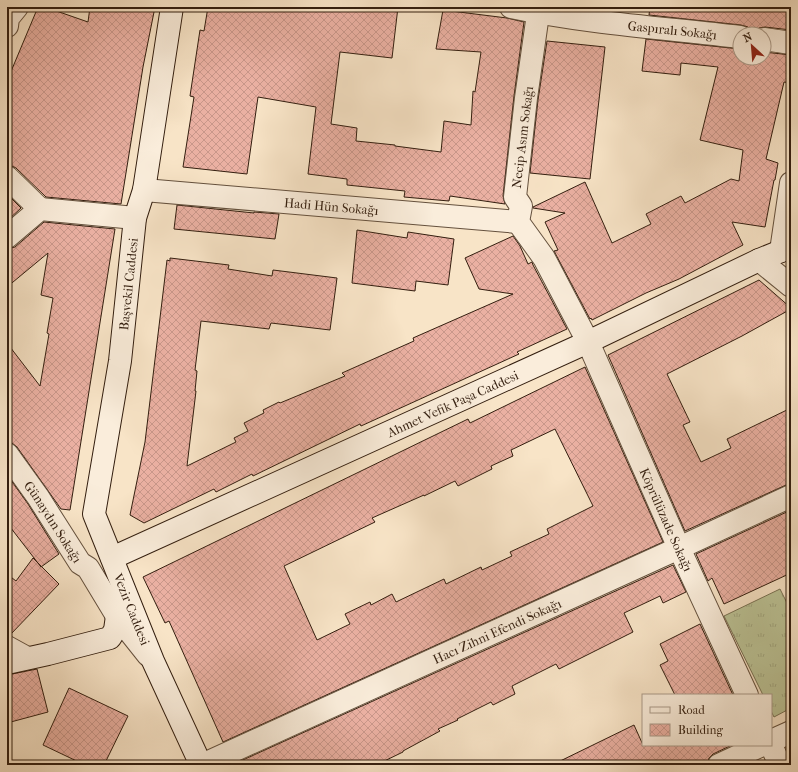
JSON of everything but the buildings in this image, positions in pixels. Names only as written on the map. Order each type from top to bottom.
[{"type":"street","name":"Başvekil Caddesi","points":[[112,558],[94,514],[120,361],[135,218],[144,190],[172,7]]},
{"type":"street","name":"Gaspıralı Sokağı","points":[[511,7],[732,36]]},
{"type":"street","name":"Necip Asım Sokağı","points":[[518,222],[521,206],[515,197],[526,98],[539,10]]},
{"type":"street","points":[[772,41],[791,43]]},
{"type":"street","points":[[7,177],[40,209],[135,218]]},
{"type":"street","points":[[786,249],[791,183]]},
{"type":"street","name":"Hadi Hün Sokağı","points":[[144,190],[518,222]]},
{"type":"street","points":[[7,237],[40,209]]},
{"type":"street","points":[[518,222],[544,258],[588,342]]},
{"type":"street","name":"Ahmet Vefik Paşa Caddesi","points":[[88,568],[588,342],[759,260],[786,249]]},
{"type":"street","points":[[759,260],[791,286]]},
{"type":"street","name":"Köprülüzade Sokağı","points":[[588,342],[679,548],[747,694]]},
{"type":"street","name":"Günaydın Sokağı","points":[[7,454],[38,497],[80,563],[88,568],[117,616],[153,661]]},
{"type":"street","name":"Hacı Zihni Efendi Sokağı","points":[[202,765],[791,496]]},
{"type":"street","name":"Vezir Caddesi","points":[[112,558],[153,661]]},
{"type":"street","points":[[7,647],[17,660],[48,654],[110,638],[115,630],[117,616]]},
{"type":"street","points":[[153,661],[202,765]]},
{"type":"street","points":[[772,741],[791,732]]},
{"type":"street","points":[[719,765],[760,746]]},
{"type":"street","points":[[771,746],[780,765]]},
{"type":"green space","points":[[780,589],[791,611],[791,708],[774,717],[772,713],[772,694],[763,694],[724,616]]}]
